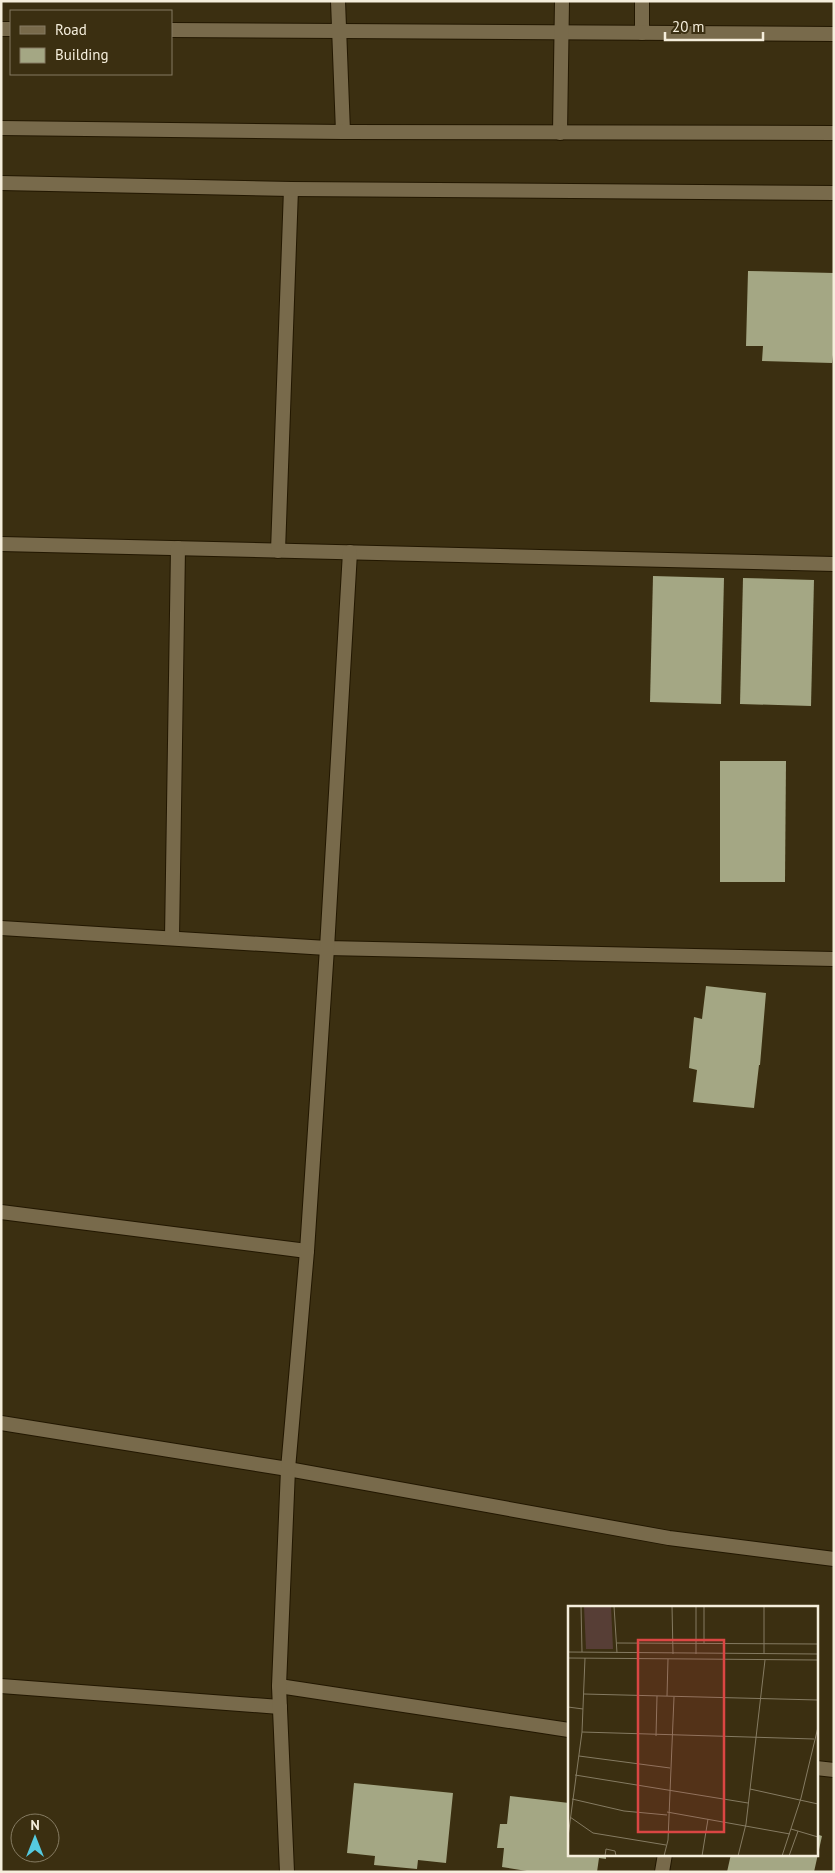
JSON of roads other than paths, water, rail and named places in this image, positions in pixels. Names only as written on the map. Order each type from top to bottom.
[{"type":"street","points":[[338,1],[343,132]]},
{"type":"street","points":[[560,133],[562,1]]},
{"type":"street","points":[[642,1],[642,33]]},
{"type":"street","points":[[172,30],[834,34]]},
{"type":"street","points":[[1,128],[343,132],[834,134]]},
{"type":"street","points":[[1,183],[291,189],[834,193]]},
{"type":"street","points":[[278,551],[291,189]]},
{"type":"street","points":[[1,544],[834,564]]},
{"type":"street","points":[[172,938],[178,548]]},
{"type":"street","points":[[287,1872],[279,1686],[288,1470],[307,1251],[350,552]]},
{"type":"street","points":[[1,928],[327,948],[834,959]]},
{"type":"street","points":[[1,1212],[307,1251]]},
{"type":"street","points":[[1,1423],[288,1470],[669,1538],[834,1559]]},
{"type":"street","points":[[1,1686],[280,1707]]},
{"type":"street","points":[[279,1686],[568,1730]]},
{"type":"street","points":[[818,1768],[834,1770]]},
{"type":"street","points":[[662,1872],[665,1856]]}]
